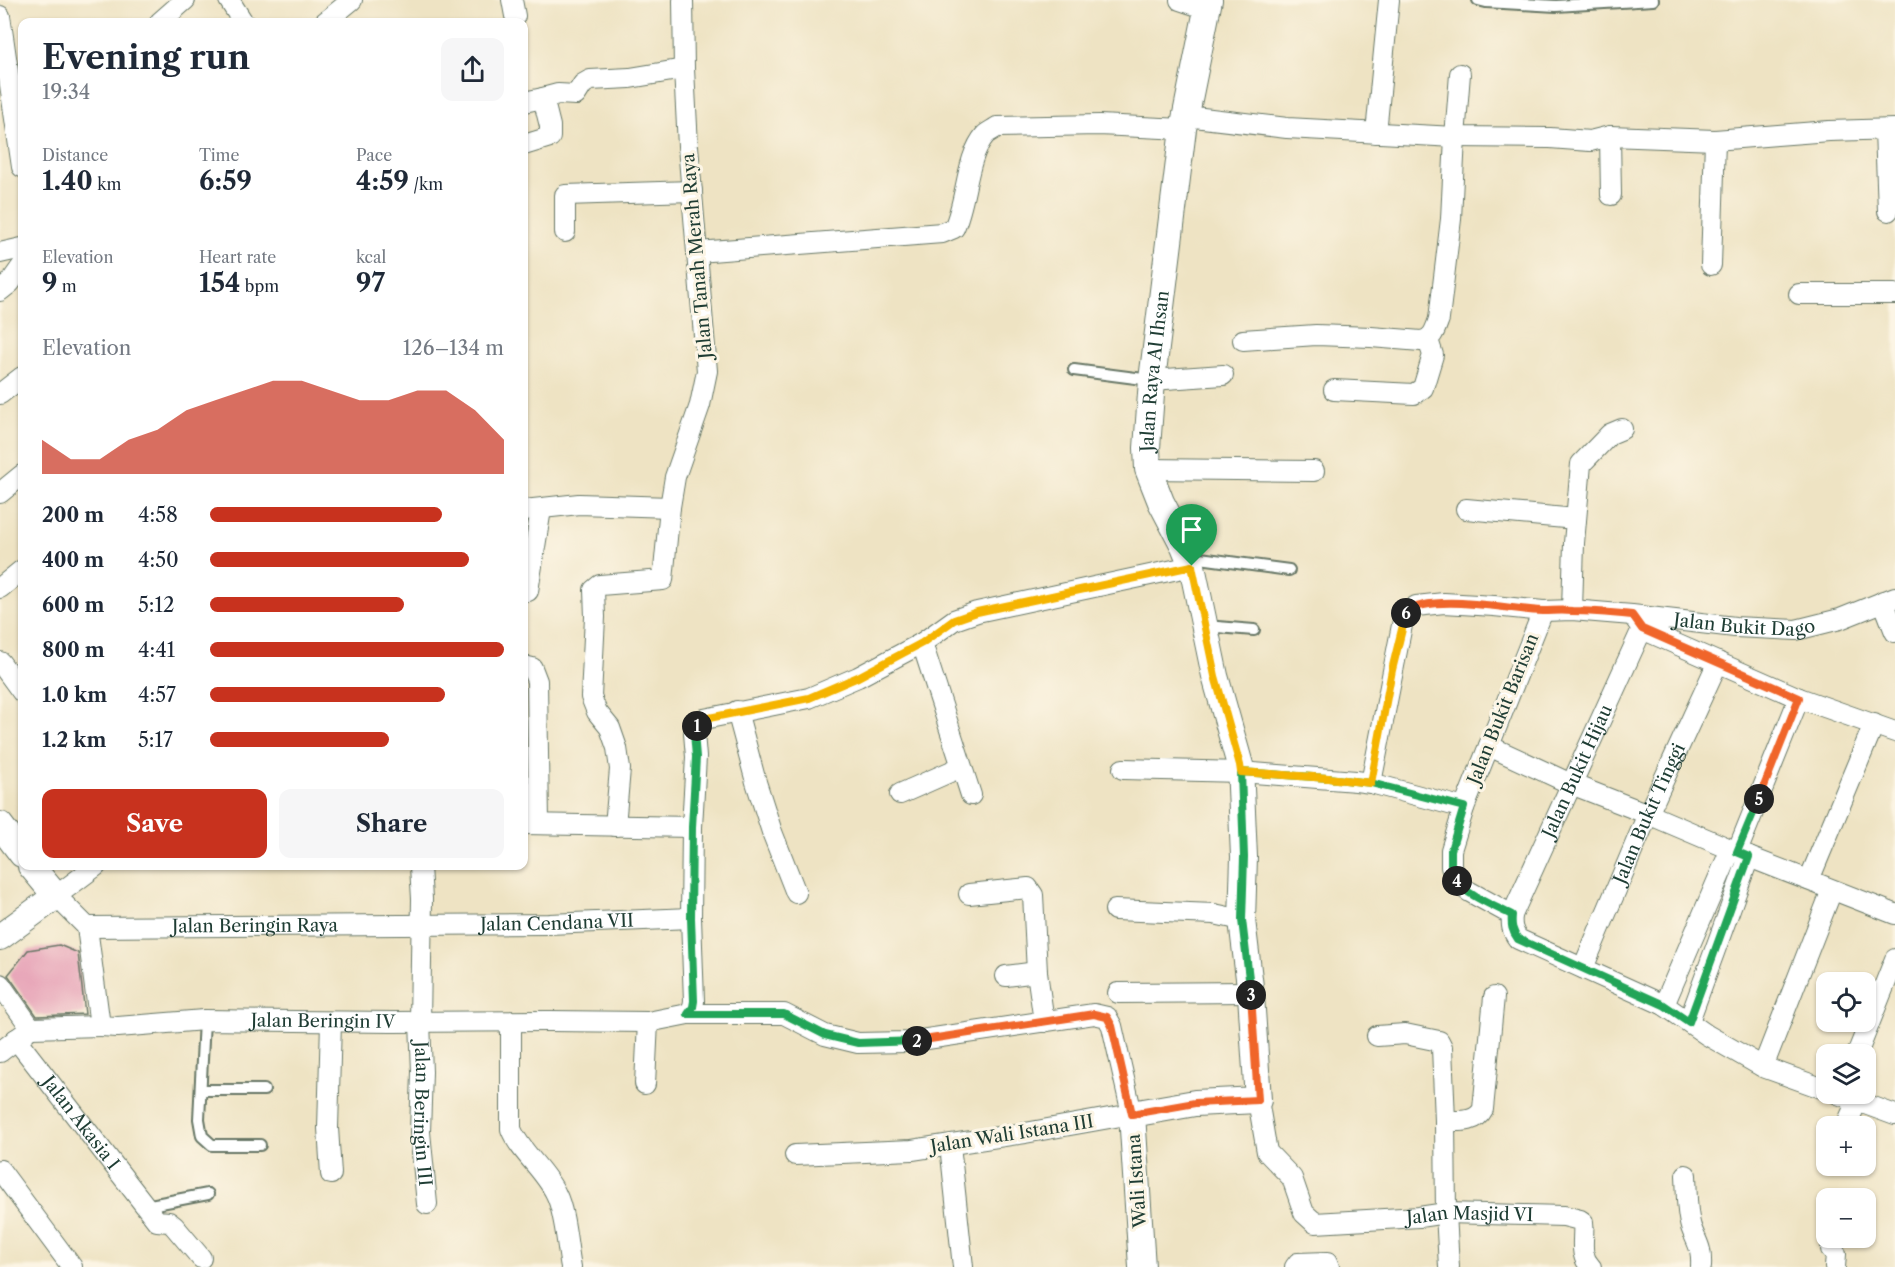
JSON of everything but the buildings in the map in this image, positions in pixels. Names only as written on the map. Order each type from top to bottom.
[{"type":"street","points":[[165,18],[185,0]]},
{"type":"street","points":[[229,0],[240,18]]},
{"type":"street","points":[[329,12],[352,0]]},
{"type":"street","name":"Jalan Tanah Merah Raya","points":[[615,826],[620,769],[617,748],[609,728],[597,712],[591,697],[594,590],[600,585],[663,580],[675,477],[700,405],[707,371],[684,69],[683,0]]},
{"type":"street","points":[[1180,0],[1208,4]]},
{"type":"street","points":[[1376,133],[1389,0]]},
{"type":"street","name":"Jalan Raya Al Ihsan","points":[[1208,4],[1185,123],[1152,380],[1147,448],[1148,469],[1161,502],[1193,559],[1215,676],[1241,769],[1244,857],[1242,920],[1251,992],[1258,1100],[1268,1152],[1292,1178],[1304,1213],[1309,1218]]},
{"type":"street","points":[[0,16],[9,52],[18,132]]},
{"type":"street","points":[[528,144],[550,137],[550,126],[533,100],[558,94],[576,95],[583,84],[590,80],[630,78],[684,69]]},
{"type":"street","points":[[1243,340],[1316,335],[1421,341],[1428,340],[1434,334],[1439,320],[1451,219],[1460,74]]},
{"type":"street","points":[[698,252],[942,233],[954,228],[961,213],[973,155],[986,134],[997,127],[1185,123],[1455,137],[1550,138],[1590,141],[1610,136],[1715,140],[1829,131],[1890,129],[1888,211]]},
{"type":"street","points":[[1610,136],[1611,195]]},
{"type":"street","points":[[1711,264],[1715,140]]},
{"type":"street","points":[[565,232],[565,195],[693,190]]},
{"type":"street","points":[[0,253],[18,249]]},
{"type":"street","points":[[0,291],[10,283],[18,272]]},
{"type":"street","points":[[1799,294],[1895,294]]},
{"type":"street","points":[[1334,390],[1414,394],[1420,391],[1423,388],[1433,355],[1428,340]]},
{"type":"street","points":[[1152,380],[1223,375]]},
{"type":"street","points":[[0,394],[18,381]]},
{"type":"street","points":[[1572,610],[1574,543],[1581,464],[1610,434],[1622,429]]},
{"type":"street","points":[[1148,469],[1314,471]]},
{"type":"street","points":[[0,493],[18,478]]},
{"type":"street","points":[[528,591],[532,509],[579,504],[670,507]]},
{"type":"street","points":[[1466,508],[1576,519]]},
{"type":"street","points":[[688,1014],[694,1001],[691,918],[692,827],[696,757],[694,733],[696,727],[704,719],[809,698],[858,677],[922,643],[954,620],[977,612],[1193,559]]},
{"type":"street","points":[[0,588],[18,573]]},
{"type":"street","points":[[1889,599],[1895,632]]},
{"type":"street","name":"Jalan Bukit Dago","points":[[1371,783],[1392,670],[1406,612],[1416,606],[1444,603],[1543,611],[1572,610],[1637,622],[1796,630],[1840,619],[1889,599]]},
{"type":"street","name":"Jalan Bukit Barisan","points":[[1512,915],[1459,885],[1451,867],[1451,850],[1464,807],[1543,611]]},
{"type":"street","points":[[1637,622],[1718,662],[1799,698],[1895,732]]},
{"type":"street","name":"Jalan Bukit Hijau","points":[[1512,915],[1571,784],[1637,622]]},
{"type":"street","points":[[922,643],[971,795]]},
{"type":"street","points":[[0,662],[18,683]]},
{"type":"street","name":"Jalan Bukit Tinggi","points":[[1583,968],[1648,814],[1718,662]]},
{"type":"street","points":[[530,670],[537,681],[531,824],[692,827]]},
{"type":"street","points":[[1689,1022],[1739,853],[1799,698]]},
{"type":"street","points":[[738,711],[756,782],[772,832],[796,893]]},
{"type":"street","points":[[1809,880],[1874,724]]},
{"type":"street","points":[[1489,746],[1571,784],[1895,914]]},
{"type":"street","points":[[900,794],[961,767]]},
{"type":"street","points":[[1123,769],[1241,769],[1328,778],[1371,783],[1464,807]]},
{"type":"street","points":[[0,825],[18,849]]},
{"type":"street","points":[[1664,1005],[1739,853]]},
{"type":"street","points":[[35,870],[56,897],[87,927],[100,1026]]},
{"type":"street","points":[[0,937],[91,870]]},
{"type":"street","name":"Jalan Beringin III","points":[[420,870],[422,1072],[420,1131],[426,1204]]},
{"type":"street","points":[[969,894],[1028,888],[1030,890],[1044,1022]]},
{"type":"street","points":[[1762,1067],[1833,890]]},
{"type":"street","points":[[1116,910],[1214,914],[1242,920]]},
{"type":"street","points":[[1512,915],[1511,925],[1518,939],[1664,1005],[1707,1035],[1762,1067],[1816,1085]]},
{"type":"street","name":"Jalan Cendana VII","points":[[422,924],[549,924],[691,918]]},
{"type":"street","name":"Jalan Beringin Raya","points":[[87,927],[422,924]]},
{"type":"street","points":[[1861,1044],[1895,959]]},
{"type":"street","points":[[1006,976],[1037,972]]},
{"type":"street","name":"Jalan Akasia I","points":[[0,984],[23,1034],[145,1206],[158,1221],[169,1222],[174,1226],[201,1258]]},
{"type":"street","points":[[1118,993],[1251,992]]},
{"type":"street","points":[[1445,1121],[1474,1119],[1480,1116],[1484,1109],[1494,997]]},
{"type":"street","points":[[688,1014],[784,1014],[825,1035],[858,1043],[907,1042],[1094,1014],[1107,1017],[1112,1026],[1132,1114]]},
{"type":"street","name":"Jalan Beringin IV","points":[[23,1034],[100,1026],[118,1027],[204,1020],[648,1022],[688,1014]]},
{"type":"street","points":[[331,1022],[328,1128],[331,1174]]},
{"type":"street","points":[[511,1022],[511,1129],[515,1138],[534,1160],[557,1195],[570,1267]]},
{"type":"street","points":[[645,1084],[648,1022]]},
{"type":"street","points":[[0,1052],[23,1034]]},
{"type":"street","points":[[1377,1036],[1405,1034],[1439,1041],[1442,1047],[1449,1267]]},
{"type":"street","name":"Wali Istana","points":[[1142,1267],[1132,1114],[1195,1103],[1258,1100]]},
{"type":"street","points":[[1867,1104],[1895,1115]]},
{"type":"street","name":"Jalan Wali Istana III","points":[[795,1155],[912,1150],[1132,1114]]},
{"type":"street","points":[[950,1145],[963,1267]]},
{"type":"street","points":[[0,1170],[72,1267]]},
{"type":"street","points":[[1686,1175],[1688,1211],[1691,1227],[1700,1246],[1701,1267]]},
{"type":"street","name":"Jalan Masjid VI","points":[[1309,1218],[1315,1222],[1326,1222],[1419,1217],[1446,1213],[1564,1216],[1580,1220],[1583,1227],[1582,1250],[1584,1258],[1591,1267]]},
{"type":"street","points":[[1295,1267],[1298,1263],[1327,1262],[1329,1267]]},
{"type":"lane","points":[[1478,0],[1556,6],[1653,0]]},
{"type":"lane","points":[[1074,370],[1152,380]]},
{"type":"lane","points":[[1193,559],[1288,570]]},
{"type":"lane","points":[[1205,626],[1254,630]]},
{"type":"lane","points":[[204,1020],[199,1119],[202,1136],[212,1145],[260,1145]]},
{"type":"lane","points":[[201,1090],[264,1090]]},
{"type":"lane","points":[[145,1206],[208,1194]]},
{"type":"route","points":[[1192,566],[977,612],[954,620],[922,643],[858,677],[809,698],[704,719],[696,727],[694,733],[696,757],[692,827],[691,918],[694,1001],[688,1014],[784,1014],[825,1035],[858,1043],[907,1042],[1094,1014],[1107,1017],[1112,1026],[1132,1114],[1195,1103],[1258,1100],[1251,992],[1242,920],[1244,857],[1241,772],[1371,783],[1464,807],[1451,850],[1451,867],[1459,885],[1512,915],[1511,925],[1518,939],[1664,1005],[1689,1022],[1749,857],[1737,852],[1799,698],[1642,629],[1632,615],[1444,603],[1428,604],[1416,606],[1404,615],[1371,783],[1328,778],[1241,772],[1215,676],[1192,566]]}]
